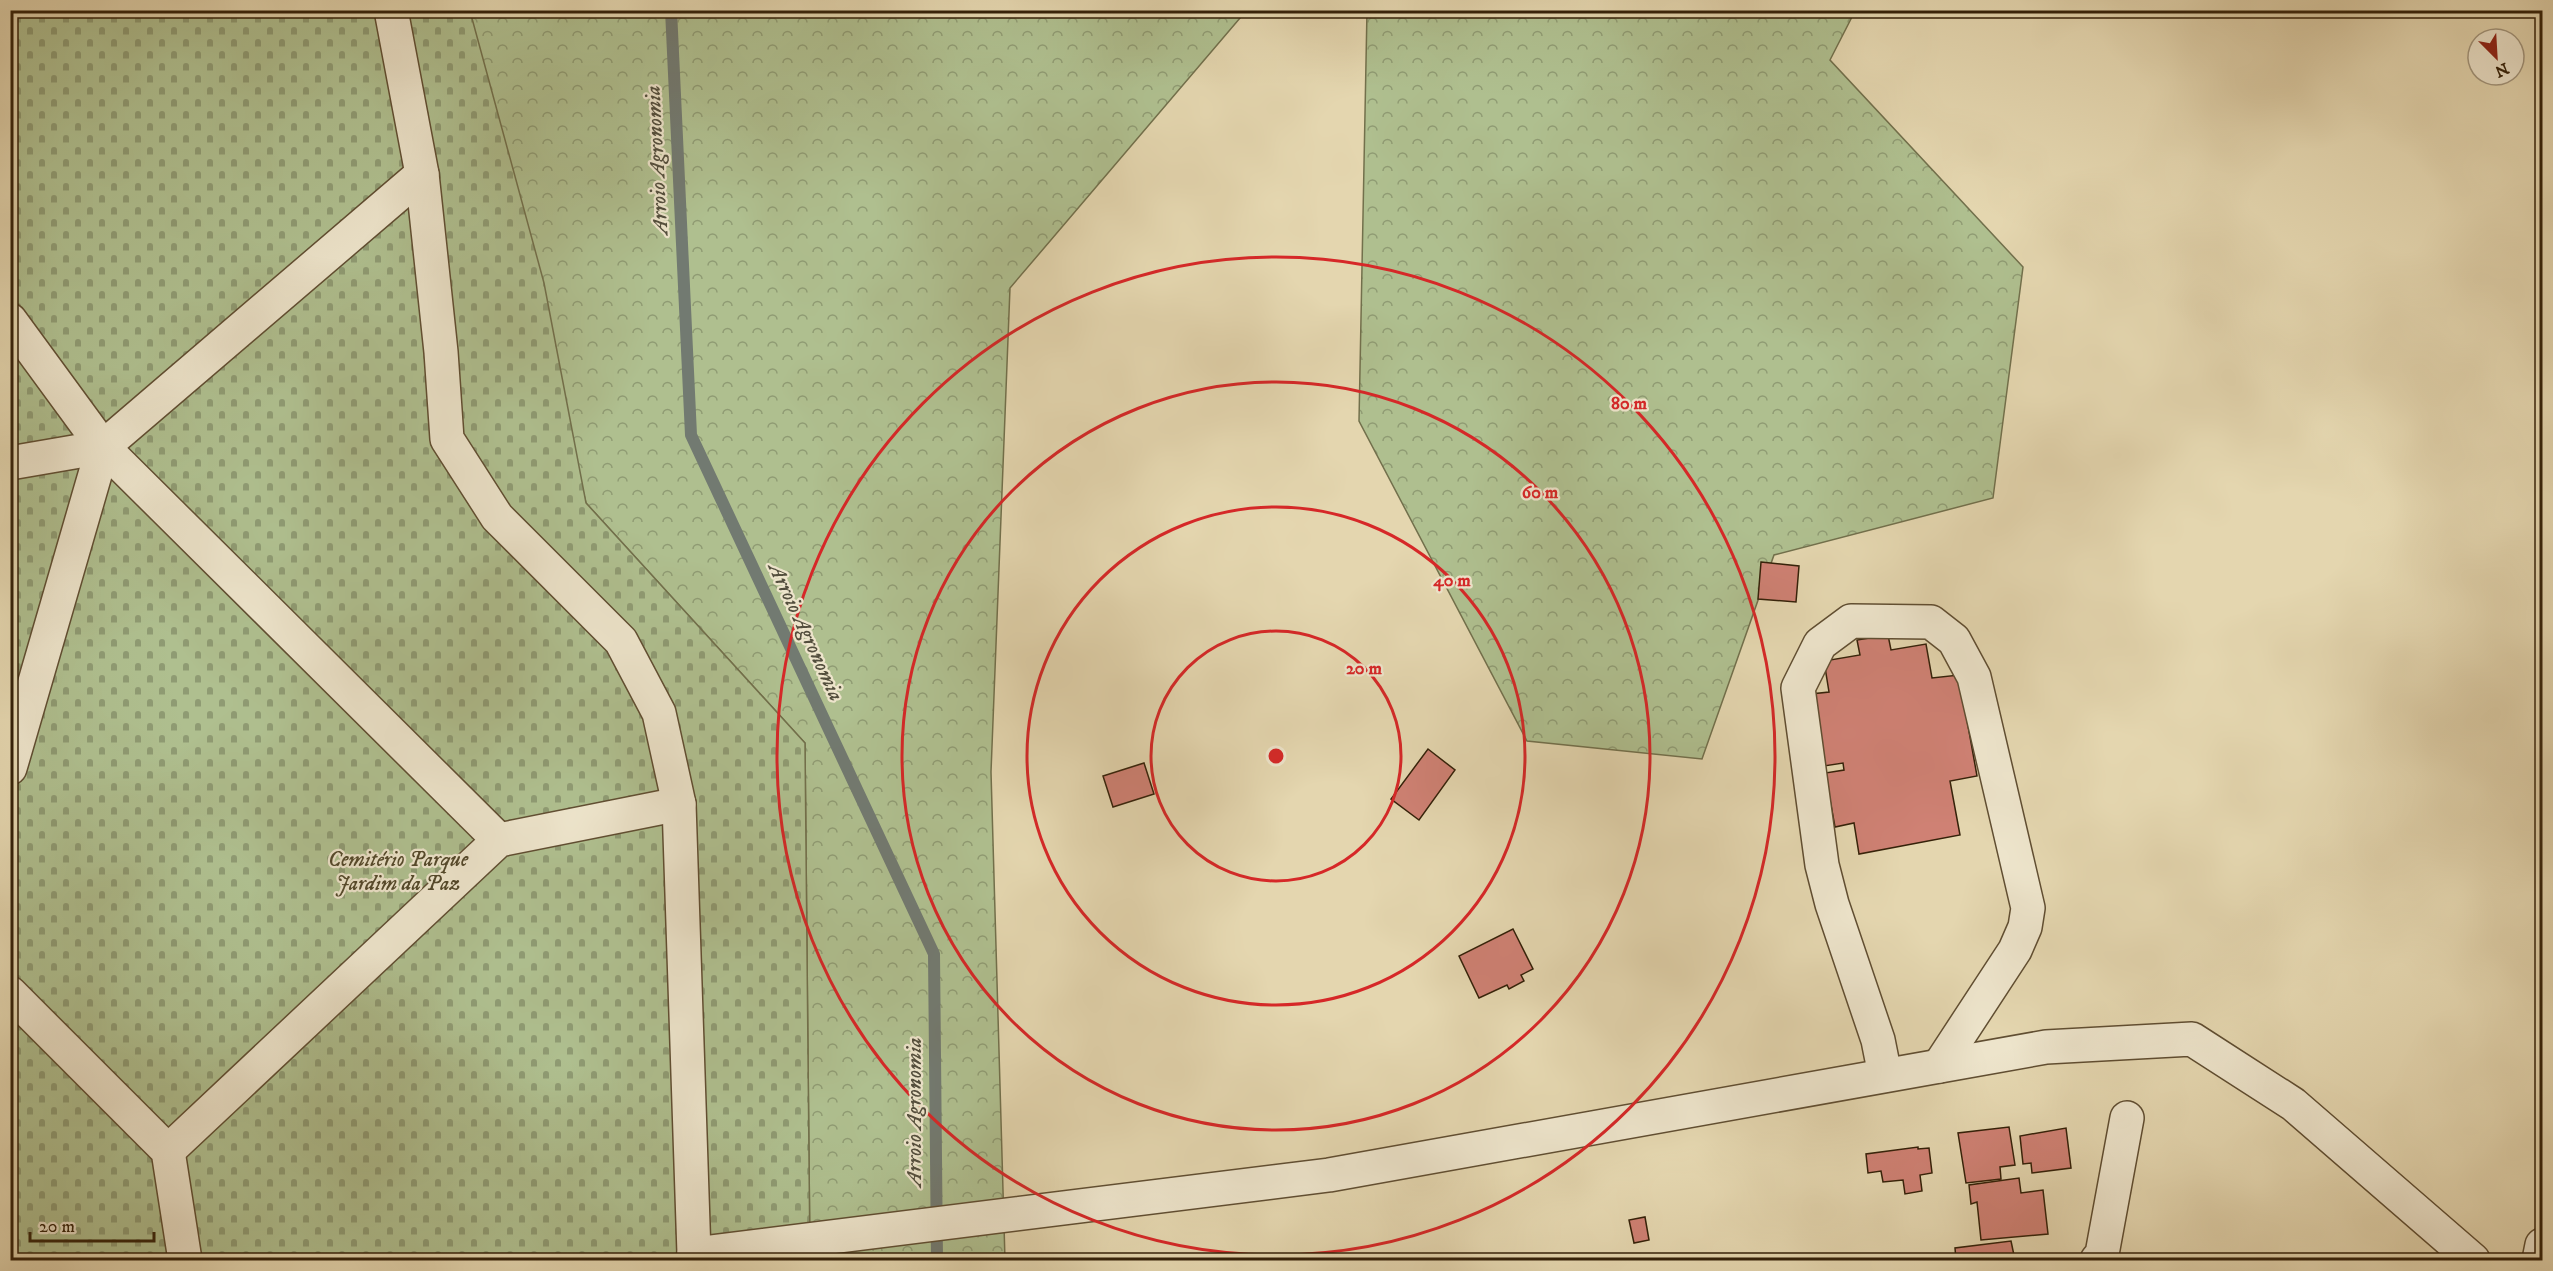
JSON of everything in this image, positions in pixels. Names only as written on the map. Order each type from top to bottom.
[{"type":"street","points":[[391,10],[422,174],[441,352],[447,439],[496,517],[621,641],[659,713],[679,804],[693,1257],[1329,1175],[2046,1047],[2192,1039],[2293,1104],[2473,1260]]},
{"type":"street","points":[[10,463],[103,447],[422,174]]},
{"type":"street","points":[[10,320],[103,447],[499,840]]},
{"type":"street","points":[[10,768],[103,447]]},
{"type":"street","points":[[1885,1075],[1878,1040],[1832,904],[1822,865],[1798,688],[1820,644],[1851,621],[1931,622],[1954,640],[1974,677],[2028,908],[2025,927],[2015,950],[1939,1066]]},
{"type":"street","points":[[168,1151],[499,840],[679,804]]},
{"type":"street","points":[[10,993],[168,1151],[185,1260]]},
{"type":"street","points":[[2097,1260],[2102,1254],[2127,1118]]},
{"type":"street","points":[[2539,1260],[2542,1245]]},
{"type":"green space","name":"Cemitério Parque Jardim da Paz","points":[[10,11],[470,11],[544,283],[586,503],[805,743],[810,1260],[11,1260]]},
{"type":"green space","points":[[466,11],[1246,11],[1010,288],[991,772],[1005,1260],[810,1260],[805,743],[586,503]]},
{"type":"green space","points":[[1367,11],[1855,11],[1830,60],[2023,267],[1993,498],[1774,555],[1702,759],[1527,741],[1359,421]]},
{"type":"building","points":[[1761,562],[1799,566],[1796,602],[1758,599]]},
{"type":"building","points":[[1888,635],[1891,650],[1926,644],[1932,678],[1959,675],[1977,776],[1950,781],[1960,835],[1859,854],[1854,823],[1835,827],[1825,773],[1844,770],[1843,763],[1824,766],[1811,694],[1829,692],[1824,661],[1860,655],[1857,640]]},
{"type":"building","points":[[1428,749],[1455,770],[1419,820],[1391,799]]},
{"type":"building","points":[[1144,763],[1154,794],[1113,807],[1103,776]]},
{"type":"building","points":[[1513,929],[1533,969],[1521,975],[1524,981],[1509,989],[1507,985],[1479,998],[1459,956]]},
{"type":"building","points":[[2009,1127],[2015,1165],[2000,1167],[2001,1179],[1966,1183],[1958,1133]]},
{"type":"building","points":[[2066,1128],[2071,1168],[2032,1173],[2031,1163],[2023,1164],[2020,1136]]},
{"type":"building","points":[[1918,1147],[1918,1149],[1929,1148],[1932,1173],[1920,1175],[1922,1191],[1905,1194],[1903,1180],[1883,1182],[1881,1171],[1868,1173],[1866,1154]]},
{"type":"building","points":[[2019,1178],[2021,1193],[2043,1190],[2048,1234],[1981,1240],[1977,1202],[1971,1204],[1969,1185]]},
{"type":"building","points":[[1645,1217],[1649,1240],[1634,1243],[1629,1220]]},
{"type":"building","points":[[2011,1241],[2015,1260],[1956,1260],[1955,1248]]},
{"type":"waterway","name":"Arroio Agronomia","points":[[671,10],[691,435],[934,954],[937,1260]]}]
